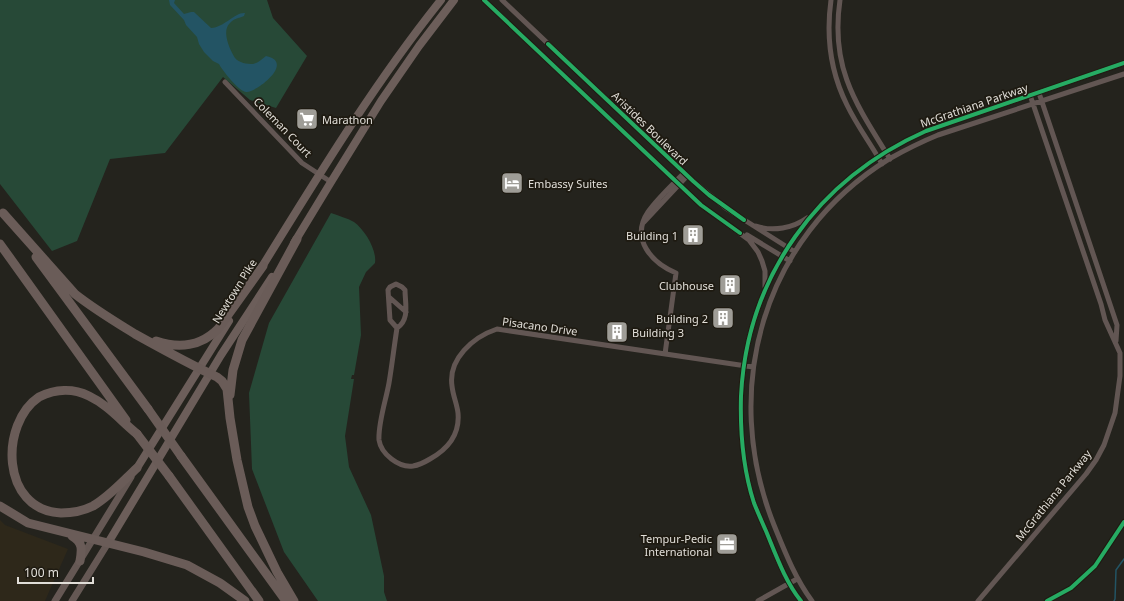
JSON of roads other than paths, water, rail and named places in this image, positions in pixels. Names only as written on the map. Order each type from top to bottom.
[{"type":"highway","name":"Newtown Pike","points":[[137,468],[319,175],[376,87],[413,35],[441,0]]},
{"type":"highway","points":[[229,403],[233,370],[242,340],[297,239],[330,182],[381,101],[419,46],[454,0]]},
{"type":"highway","points":[[2,211],[76,294],[105,316],[152,344],[210,374],[222,381],[225,385],[237,460],[248,507],[255,526],[277,572],[294,601]]},
{"type":"highway","points":[[2,211],[148,409],[286,601]]},
{"type":"highway","points":[[108,543],[210,374],[297,239]]},
{"type":"highway","points":[[0,244],[259,601]]},
{"type":"highway","points":[[135,333],[163,344],[179,346],[194,344],[210,336],[218,329],[263,266]]},
{"type":"highway","points":[[137,434],[110,409],[89,396],[68,391],[59,391],[46,394],[32,400],[17,414],[8,431],[4,452],[5,468],[8,476],[22,496],[39,507],[57,513],[69,513],[92,507],[113,492],[137,468]]},
{"type":"highway","points":[[0,506],[14,516],[28,523],[67,534],[144,552],[187,566],[220,583],[245,601]]},
{"type":"highway","points":[[67,534],[79,540],[82,546],[80,561]]},
{"type":"main road","name":"Newtown Pike","points":[[55,601],[137,468]]},
{"type":"main road","points":[[72,601],[108,543]]},
{"type":"street","name":"Aristides Boulevard","points":[[484,0],[701,204],[749,240],[758,252],[764,271],[764,293]]},
{"type":"street","name":"Aristides Boulevard","points":[[502,0],[686,175],[715,200],[795,252]]},
{"type":"street","points":[[831,0],[829,25],[830,45],[836,78],[848,107],[882,164]]},
{"type":"street","points":[[840,0],[838,40],[845,76],[856,103],[890,159]]},
{"type":"street","name":"McGrathiana Parkway","points":[[801,601],[789,584],[755,505],[743,453],[741,412],[744,365],[754,321],[764,293],[788,247],[812,215],[848,178],[885,152],[909,138],[926,130],[1124,63]]},
{"type":"street","name":"McGrathiana Parkway","points":[[812,601],[797,579],[766,506],[761,490],[754,451],[750,403],[753,367],[759,333],[765,313],[795,252],[815,224],[834,203],[882,164],[909,148],[938,135],[1124,74]]},
{"type":"street","name":"Coleman Court","points":[[225,82],[302,163],[330,182]]},
{"type":"street","name":"McGrathiana Parkway","points":[[1039,93],[1117,325],[1116,342]]},
{"type":"street","name":"McGrathiana Parkway","points":[[978,601],[1067,497],[1096,460],[1115,413],[1120,365],[1120,353],[1105,320],[1030,95]]},
{"type":"street","points":[[665,354],[676,273],[657,261],[647,251],[641,237],[647,213],[686,175]]},
{"type":"street","name":"Aristides Boulevard","points":[[744,220],[759,227],[780,228],[796,224],[812,215]]},
{"type":"street","name":"Aristides Boulevard","points":[[726,222],[790,261]]},
{"type":"street","points":[[396,284],[404,290],[406,312],[405,320],[402,325],[396,328],[390,320],[388,290],[396,284]]},
{"type":"street","points":[[389,297],[406,312]]},
{"type":"street","name":"Pisacano Drive","points":[[396,328],[389,383],[380,426],[380,441],[383,450],[395,461],[412,466],[426,462],[441,453],[450,444],[456,433],[458,413],[451,386],[455,364],[469,345],[488,332],[497,329],[753,367]]},
{"type":"street","points":[[743,453],[754,451]]},
{"type":"street","points":[[758,601],[797,579]]},
{"type":"water","points":[[169,0],[175,0],[174,3],[184,14],[194,12],[211,28],[221,25],[241,13],[245,13],[244,16],[233,20],[227,26],[226,35],[231,50],[235,58],[241,62],[253,64],[266,56],[274,59],[277,64],[276,70],[272,76],[259,87],[252,90],[247,92],[240,89],[227,76],[219,64],[213,61],[204,52],[197,37],[170,5]]},
{"type":"waterway","points":[[1114,601],[1116,570],[1124,559]]},
{"type":"place","name":"Marathon","points":[[307,119]]},
{"type":"place","name":"Embassy Suites","points":[[512,183]]},
{"type":"place","name":"Building 1","points":[[693,235]]},
{"type":"place","name":"Clubhouse","points":[[730,285]]},
{"type":"place","name":"Building 2","points":[[723,318]]},
{"type":"place","name":"Building 3","points":[[617,332]]},
{"type":"place","name":"Tempur-Pedic International","points":[[727,544]]}]
